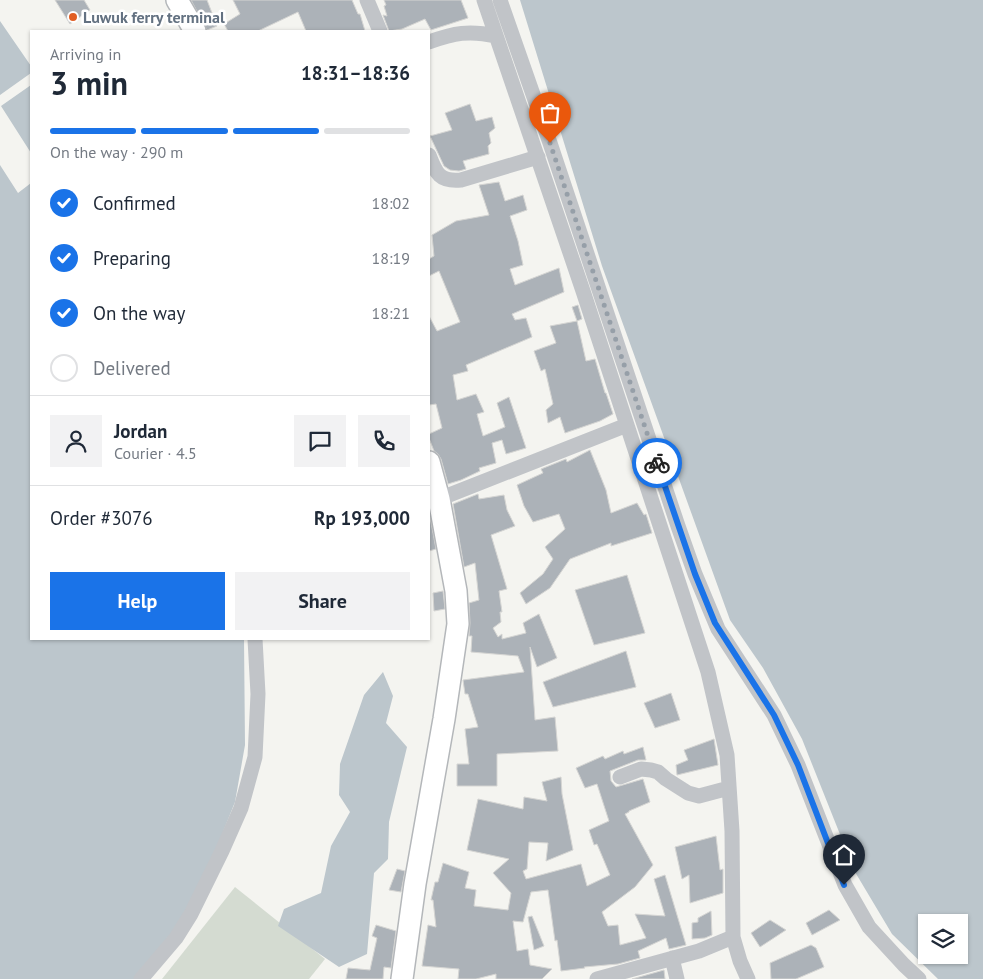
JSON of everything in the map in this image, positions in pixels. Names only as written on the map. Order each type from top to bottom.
[{"type":"highway","points":[[177,0],[194,30]]},
{"type":"highway","points":[[402,979],[458,624],[456,591],[439,499],[430,466]]},
{"type":"street","points":[[367,0],[380,30]]},
{"type":"street","points":[[484,0],[698,638],[716,704],[727,755],[732,831],[734,937],[740,961],[748,979]]},
{"type":"street","points":[[500,0],[695,574],[718,629],[774,715],[798,765],[844,885],[856,906],[869,927],[919,979]]},
{"type":"street","points":[[430,42],[451,34],[464,32],[479,32],[496,36]]},
{"type":"street","points":[[430,158],[434,170],[443,179],[452,181],[538,157]]},
{"type":"street","points":[[585,298],[599,291]]},
{"type":"street","points":[[439,499],[627,425]]},
{"type":"street","points":[[698,638],[708,637],[718,629]]},
{"type":"street","points":[[141,979],[176,938],[191,914],[241,808],[255,757],[258,694],[255,640]]},
{"type":"street","points":[[620,777],[642,769],[651,770],[658,772],[688,793],[699,796],[729,788]]},
{"type":"street","points":[[596,979],[715,945],[734,937]]},
{"type":"street","points":[[672,958],[677,979]]},
{"type":"shaded area","points":[[520,0],[983,0],[983,979],[938,979],[923,964],[968,964],[968,914],[918,914],[918,959],[892,934],[855,872],[802,739],[763,668],[730,620],[602,266]]},
{"type":"shaded area","points":[[0,21],[30,65],[30,640],[244,640],[245,745],[235,802],[192,909],[136,979],[0,979]]},
{"type":"shaded area","points":[[383,672],[393,696],[386,723],[407,747],[389,822],[388,859],[374,873],[367,954],[339,967],[278,926],[284,909],[321,893],[331,846],[350,812],[339,795],[340,764],[364,695]]},
{"type":"shaded area","points":[[235,887],[325,959],[309,979],[162,979]]},
{"type":"pier","points":[[30,74],[30,86],[1,106],[30,151],[30,184],[18,193],[0,165],[0,95]]},
{"type":"building","name":"Luwuk ferry terminal","points":[[55,0],[84,0],[90,10],[70,24]]},
{"type":"building","points":[[191,0],[207,0],[217,26],[207,30]]},
{"type":"building","points":[[233,0],[352,0],[358,14],[360,14],[365,30],[306,30],[298,12],[260,30],[227,30],[224,24],[240,14]]},
{"type":"building","points":[[384,0],[461,0],[468,18],[431,30],[425,19],[402,29],[389,30],[383,15],[387,16],[384,6],[386,5]]},
{"type":"building","points":[[470,104],[476,121],[492,117],[495,128],[489,133],[491,143],[488,146],[489,154],[463,161],[466,169],[459,171],[450,170],[444,166],[430,136],[452,130],[445,113]]},
{"type":"building","points":[[499,182],[505,201],[523,195],[527,210],[510,216],[523,265],[510,269],[515,285],[559,268],[564,292],[512,314],[515,320],[526,318],[532,337],[466,365],[468,371],[453,375],[457,400],[476,394],[484,412],[477,414],[483,436],[505,427],[497,403],[509,397],[526,448],[506,454],[502,440],[492,443],[496,463],[479,468],[480,471],[448,484],[441,459],[434,451],[430,441],[430,434],[442,428],[436,404],[430,405],[430,318],[437,331],[460,322],[439,271],[430,276],[430,258],[434,256],[432,235],[456,221],[489,215],[479,185]]},
{"type":"building","points":[[578,305],[582,319],[577,321],[572,307]]},
{"type":"building","points":[[577,321],[586,361],[595,359],[613,414],[600,421],[565,433],[560,417],[548,423],[546,410],[553,404],[545,369],[541,371],[534,351],[556,343],[550,326]]},
{"type":"building","points":[[590,450],[606,490],[611,513],[637,503],[644,515],[646,514],[652,533],[611,546],[611,543],[570,559],[550,588],[526,604],[520,593],[543,574],[553,559],[545,547],[565,529],[559,514],[533,522],[524,506],[517,485],[543,473],[541,469],[566,459],[567,462]]},
{"type":"building","points":[[478,494],[479,499],[504,495],[507,510],[515,526],[491,535],[507,589],[499,591],[502,612],[500,612],[501,622],[493,628],[498,637],[502,634],[502,639],[526,633],[523,623],[539,614],[557,658],[537,667],[530,647],[535,720],[555,717],[558,751],[497,754],[497,786],[457,786],[457,764],[469,764],[465,729],[478,727],[468,694],[465,694],[463,680],[524,672],[518,656],[471,652],[472,636],[469,636],[469,603],[479,600],[475,563],[464,567],[453,504]]},
{"type":"building","points":[[430,517],[436,549],[430,551]]},
{"type":"building","points":[[627,575],[645,633],[594,645],[575,590]]},
{"type":"building","points":[[443,591],[445,609],[434,611],[433,593]]},
{"type":"building","points":[[626,651],[636,687],[553,707],[543,682]]},
{"type":"building","points":[[671,693],[680,720],[655,728],[644,703]]},
{"type":"building","points":[[714,739],[718,765],[677,775],[676,765],[688,760],[684,750]]},
{"type":"building","points":[[643,747],[646,760],[638,760],[610,771],[611,781],[616,787],[643,779],[650,802],[625,814],[653,865],[635,887],[602,912],[608,926],[618,925],[620,945],[646,938],[635,914],[665,916],[654,879],[665,875],[686,945],[669,949],[666,938],[638,951],[640,958],[618,964],[561,971],[548,890],[531,892],[523,922],[513,921],[517,951],[528,949],[530,965],[552,969],[542,979],[496,979],[496,974],[476,979],[458,979],[459,969],[422,966],[428,925],[436,927],[433,900],[431,900],[435,882],[438,882],[443,863],[469,872],[465,888],[476,890],[474,906],[508,910],[511,893],[493,873],[509,859],[467,850],[478,799],[523,809],[524,797],[547,801],[542,782],[561,777],[562,794],[573,850],[546,861],[548,843],[529,842],[527,869],[523,871],[526,879],[581,864],[587,886],[610,875],[597,844],[594,845],[589,830],[609,821],[597,784],[585,788],[576,768],[603,756],[605,759],[623,751],[624,754]]},
{"type":"building","points":[[716,836],[720,870],[723,869],[723,893],[690,903],[689,875],[682,879],[675,847]]},
{"type":"building","points":[[397,869],[405,871],[401,892],[389,890]]},
{"type":"building","points":[[829,910],[840,920],[812,935],[806,923]]},
{"type":"building","points":[[711,911],[712,935],[705,938],[692,939],[692,923],[698,922],[698,918]]},
{"type":"building","points":[[532,916],[544,946],[534,950],[528,917]]},
{"type":"building","points":[[770,920],[786,930],[760,947],[751,933]]},
{"type":"building","points":[[376,925],[396,931],[391,968],[384,967],[383,979],[346,979],[348,968],[370,970],[377,938],[372,936]]},
{"type":"building","points":[[811,945],[816,948],[824,967],[796,979],[771,979],[770,963]]},
{"type":"building","points":[[664,970],[665,979],[632,979]]},
{"type":"way so far","points":[[550,143],[657,463]]},
{"type":"place","name":"Luwuk ferry terminal","points":[[73,17]]},
{"type":"route","points":[[657,463],[695,574],[715,623],[774,715],[798,765],[844,885]]}]
